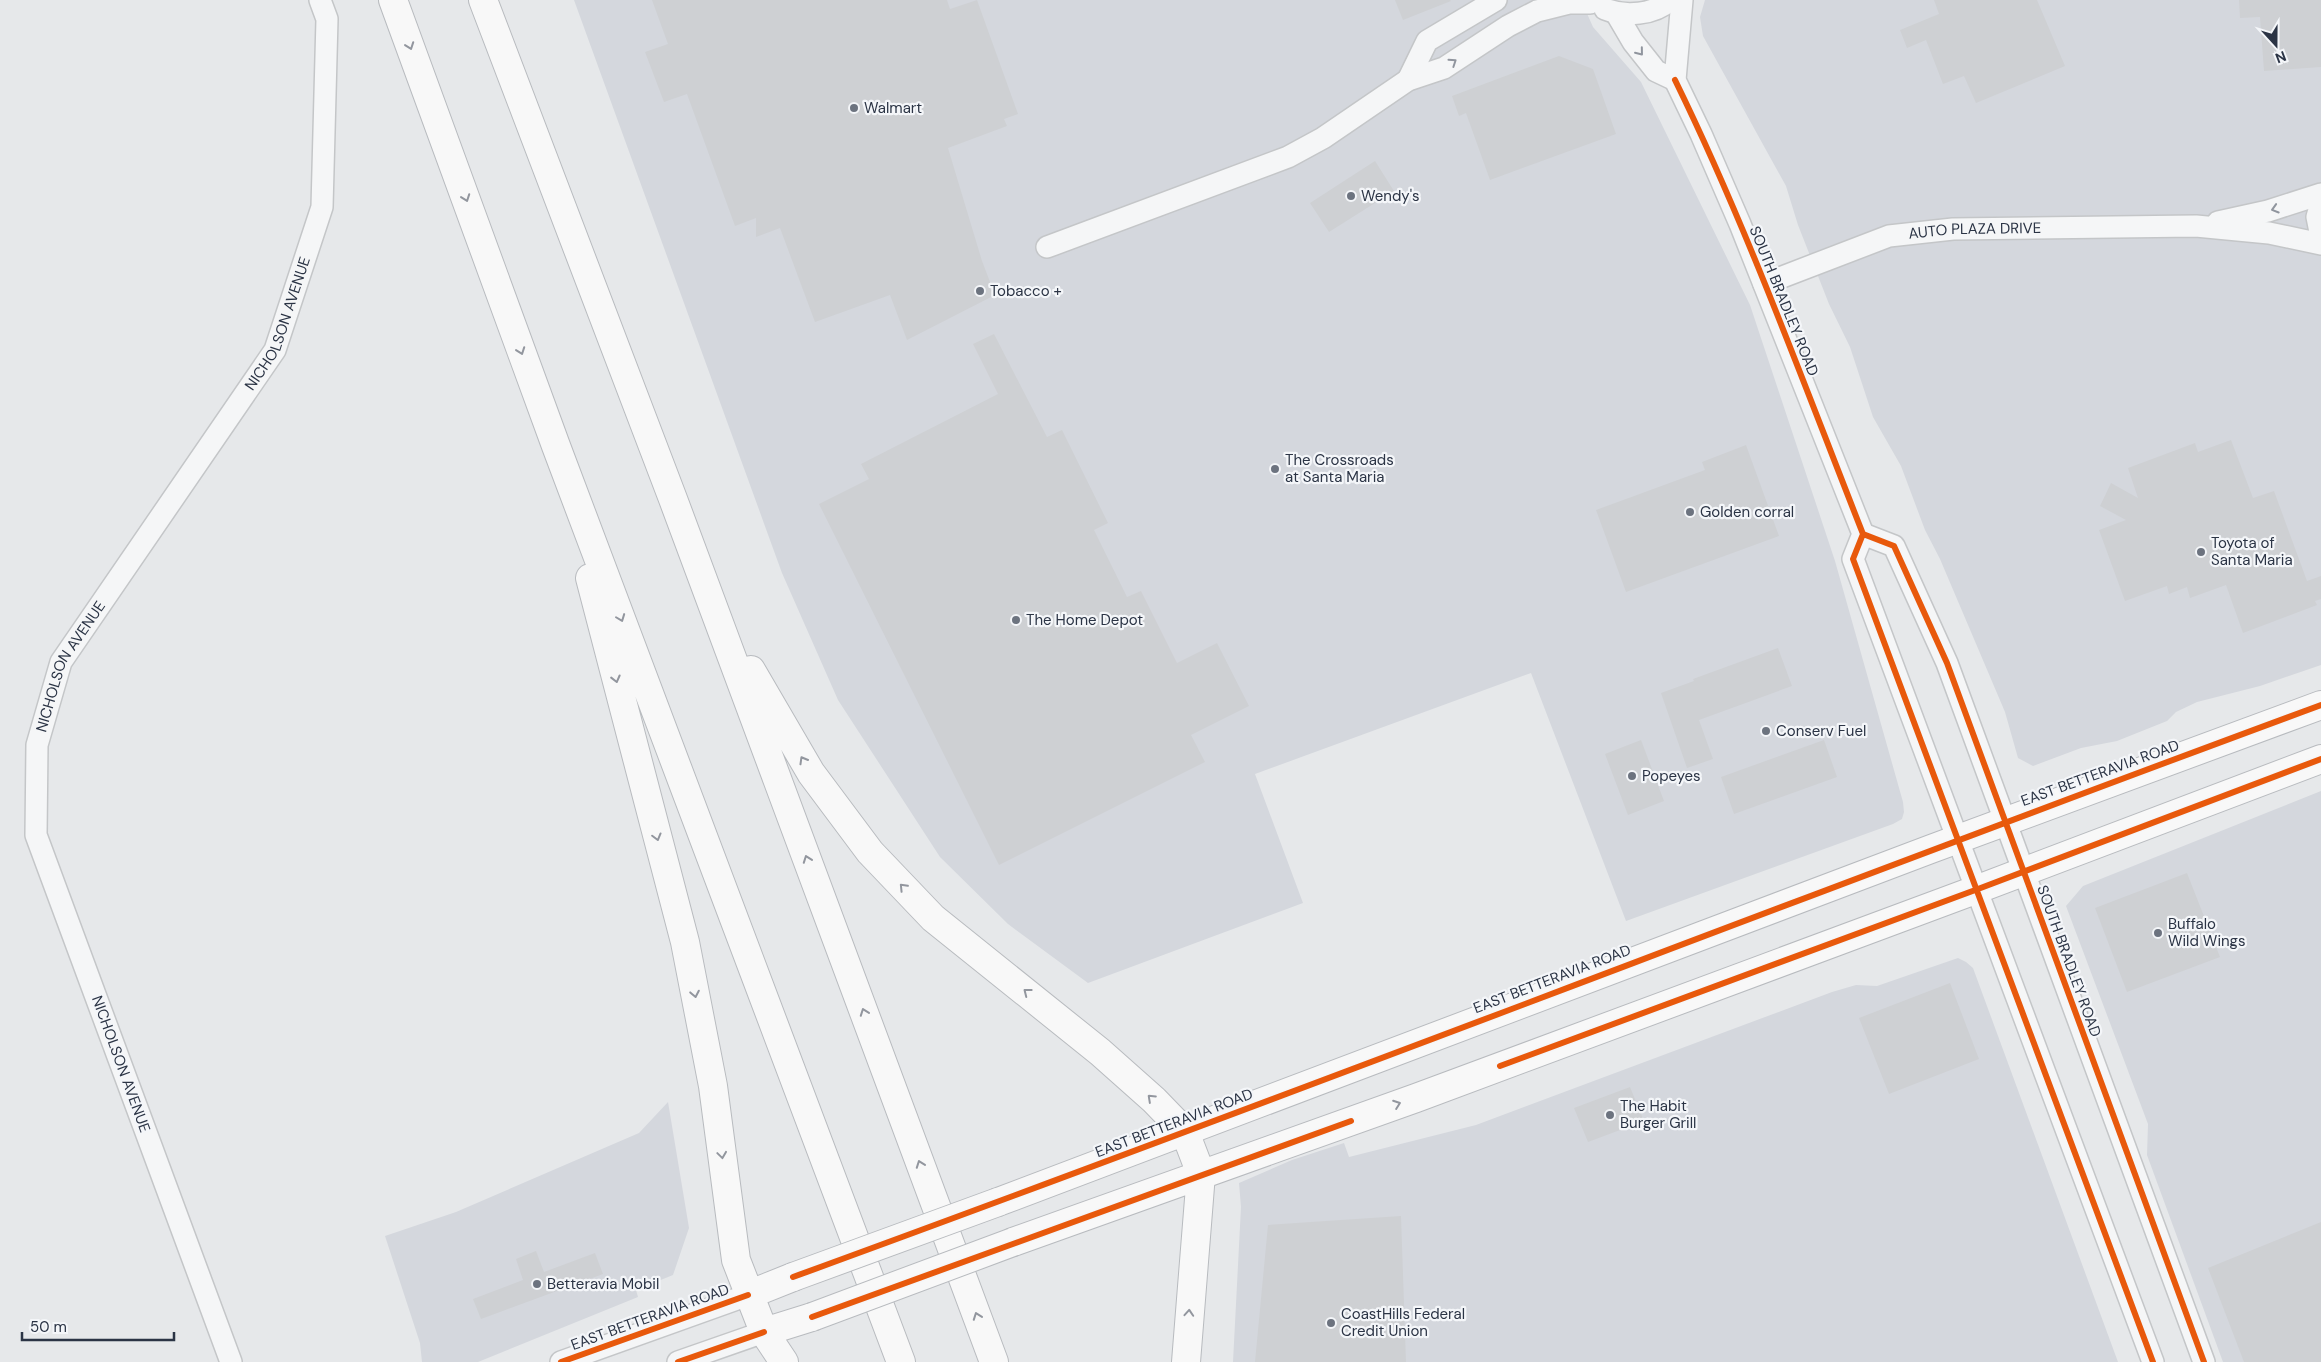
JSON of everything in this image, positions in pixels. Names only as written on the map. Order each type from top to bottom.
[{"type":"highway","points":[[393,0],[556,446],[901,1362]]},
{"type":"highway","points":[[483,0],[673,499],[994,1362]]},
{"type":"highway","points":[[556,446],[642,784],[685,942],[713,1086],[736,1260],[748,1295],[764,1332],[784,1362]]},
{"type":"highway","points":[[673,499],[748,664],[811,773],[870,852],[933,918],[1100,1052],[1154,1100],[1184,1132],[1201,1174],[1186,1362]]},
{"type":"highway","name":"EAST BETTERAVIA ROAD","points":[[748,1295],[2006,821],[2321,705]]},
{"type":"highway","points":[[764,1332],[812,1317],[1013,1242],[1416,1098],[2024,872],[2321,759]]},
{"type":"street","name":"NICHOLSON AVENUE","points":[[231,1362],[36,835],[37,745],[61,662],[275,350],[322,207],[327,19],[320,0]]},
{"type":"street","points":[[1408,80],[1427,42],[1496,0]]},
{"type":"street","points":[[1047,247],[1288,157],[1322,138],[1408,80],[1444,68],[1508,26],[1537,11],[1569,3],[1588,1],[1616,13],[1641,14],[1670,0]]},
{"type":"street","points":[[1616,13],[1633,42],[1656,71],[1675,80],[1679,52],[1682,0]]},
{"type":"street","name":"SOUTH BRADLEY ROAD","points":[[1675,80],[1701,134],[1764,284],[1863,534],[1894,546],[1946,663],[2006,821],[2204,1362]]},
{"type":"street","name":"AUTO PLAZA DRIVE","points":[[2196,226],[2268,211],[2321,194]]},
{"type":"street","points":[[2321,203],[2317,217],[2321,237]]},
{"type":"street","name":"AUTO PLAZA DRIVE","points":[[1764,284],[1889,236],[1953,229],[2196,226],[2270,233],[2321,244]]},
{"type":"street","points":[[1863,534],[1853,559],[1978,889],[2153,1362]]},
{"type":"street","name":"EAST BETTERAVIA ROAD","points":[[561,1362],[748,1295]]},
{"type":"street","points":[[678,1362],[764,1332]]},
{"type":"shaded area","name":"The Crossroads at Santa Maria","points":[[574,0],[1581,0],[1593,27],[1641,82],[1750,305],[1835,561],[1903,802],[1904,812],[1902,819],[1893,824],[1626,921],[1531,673],[1255,774],[1303,903],[1088,983],[1008,924],[940,857],[838,700],[782,573]]},
{"type":"shaded area","points":[[1705,0],[2321,0],[2321,665],[2260,686],[2197,702],[2176,712],[2167,721],[2117,741],[2081,748],[2033,766],[2018,758],[2005,712],[1940,559],[1925,530],[1901,466],[1873,417],[1850,347],[1829,304],[1798,225],[1786,186],[1703,36],[1700,17]]},
{"type":"shaded area","points":[[2321,791],[2321,1362],[2223,1362],[2147,1155],[2148,1124],[2066,906],[2083,886]]},
{"type":"shaded area","points":[[1958,958],[1973,968],[2118,1362],[1233,1362],[1241,1207],[1239,1183],[1292,1160],[1344,1143],[1349,1157],[1476,1125],[1832,992],[1856,985],[1877,986]]},
{"type":"shaded area","points":[[668,1102],[689,1228],[673,1275],[636,1290],[638,1297],[478,1362],[422,1362],[420,1343],[385,1236],[456,1212],[639,1133]]},
{"type":"building","name":"Walmart","points":[[652,0],[947,0],[950,9],[977,0],[1018,114],[1004,119],[1007,126],[948,148],[982,261],[995,295],[907,340],[890,295],[815,322],[780,228],[756,237],[756,218],[735,226],[687,94],[664,102],[645,52],[668,44]]},
{"type":"building","points":[[1395,0],[1450,0],[1451,1],[1403,20]]},
{"type":"building","points":[[1934,0],[2037,0],[2065,66],[1976,103],[1964,76],[1943,84],[1926,40],[1907,48],[1900,30],[1939,14]]},
{"type":"building","points":[[2239,0],[2321,0],[2321,67],[2264,71],[2260,17],[2240,18]]},
{"type":"building","points":[[1559,56],[1593,69],[1616,134],[1490,180],[1466,113],[1459,116],[1452,96]]},
{"type":"building","points":[[1375,161],[1394,191],[1329,232],[1310,203]]},
{"type":"building","name":"The Home Depot","points":[[994,334],[1047,437],[1062,430],[1108,523],[1094,530],[1127,597],[1141,591],[1177,663],[1217,643],[1249,706],[1191,735],[1205,762],[999,865],[819,504],[869,479],[861,464],[998,394],[973,344]]},
{"type":"building","points":[[2231,440],[2253,498],[2274,491],[2307,581],[2321,576],[2321,599],[2315,601],[2317,605],[2243,633],[2226,585],[2190,598],[2187,587],[2169,594],[2167,586],[2125,601],[2099,530],[2126,520],[2100,506],[2111,483],[2138,498],[2128,468],[2195,443],[2198,452]]},
{"type":"building","points":[[1746,445],[1779,536],[1626,592],[1596,510],[1705,470],[1702,462]]},
{"type":"building","points":[[1778,648],[1792,686],[1699,720],[1713,759],[1687,768],[1661,693],[1694,681],[1693,679]]},
{"type":"building","points":[[1641,740],[1664,801],[1628,815],[1605,754]]},
{"type":"building","points":[[1824,740],[1837,777],[1734,814],[1721,777]]},
{"type":"building","name":"Buffalo Wild Wings","points":[[2187,873],[2220,957],[2127,992],[2095,908]]},
{"type":"building","points":[[1950,983],[1979,1059],[1889,1094],[1859,1018]]},
{"type":"building","points":[[1630,1087],[1644,1121],[1588,1142],[1574,1108]]},
{"type":"building","points":[[1401,1216],[1406,1362],[1255,1362],[1268,1225]]},
{"type":"building","points":[[2321,1222],[2321,1362],[2244,1362],[2208,1268]]},
{"type":"building","points":[[536,1251],[544,1272],[595,1253],[603,1274],[481,1319],[473,1299],[523,1280],[516,1259]]},
{"type":"cycle path","points":[[1675,80],[1750,248],[1863,534],[1853,559],[2153,1362]]},
{"type":"cycle path","points":[[1863,534],[1894,546],[1947,663],[2204,1362]]},
{"type":"cycle path","points":[[793,1277],[1176,1136],[2321,705]]},
{"type":"cycle path","points":[[1500,1066],[1978,889],[2321,759]]},
{"type":"cycle path","points":[[812,1317],[1351,1121]]},
{"type":"cycle path","points":[[561,1362],[748,1295]]},
{"type":"cycle path","points":[[678,1362],[764,1332]]},
{"type":"place","name":"Walmart","points":[[854,108]]},
{"type":"place","name":"Wendy's","points":[[1351,196]]},
{"type":"place","name":"Tobacco +","points":[[980,291]]},
{"type":"place","name":"The Crossroads at Santa Maria","points":[[1275,469]]},
{"type":"place","name":"Golden corral","points":[[1690,512]]},
{"type":"place","name":"Toyota of Santa Maria","points":[[2201,552]]},
{"type":"place","name":"The Home Depot","points":[[1016,620]]},
{"type":"place","name":"Conserv Fuel","points":[[1766,731]]},
{"type":"place","name":"Popeyes","points":[[1632,776]]},
{"type":"place","name":"Buffalo Wild Wings","points":[[2158,933]]},
{"type":"place","name":"The Habit Burger Grill","points":[[1610,1115]]},
{"type":"place","name":"Betteravia Mobil","points":[[537,1284]]},
{"type":"place","name":"CoastHills Federal Credit Union","points":[[1331,1323]]}]
